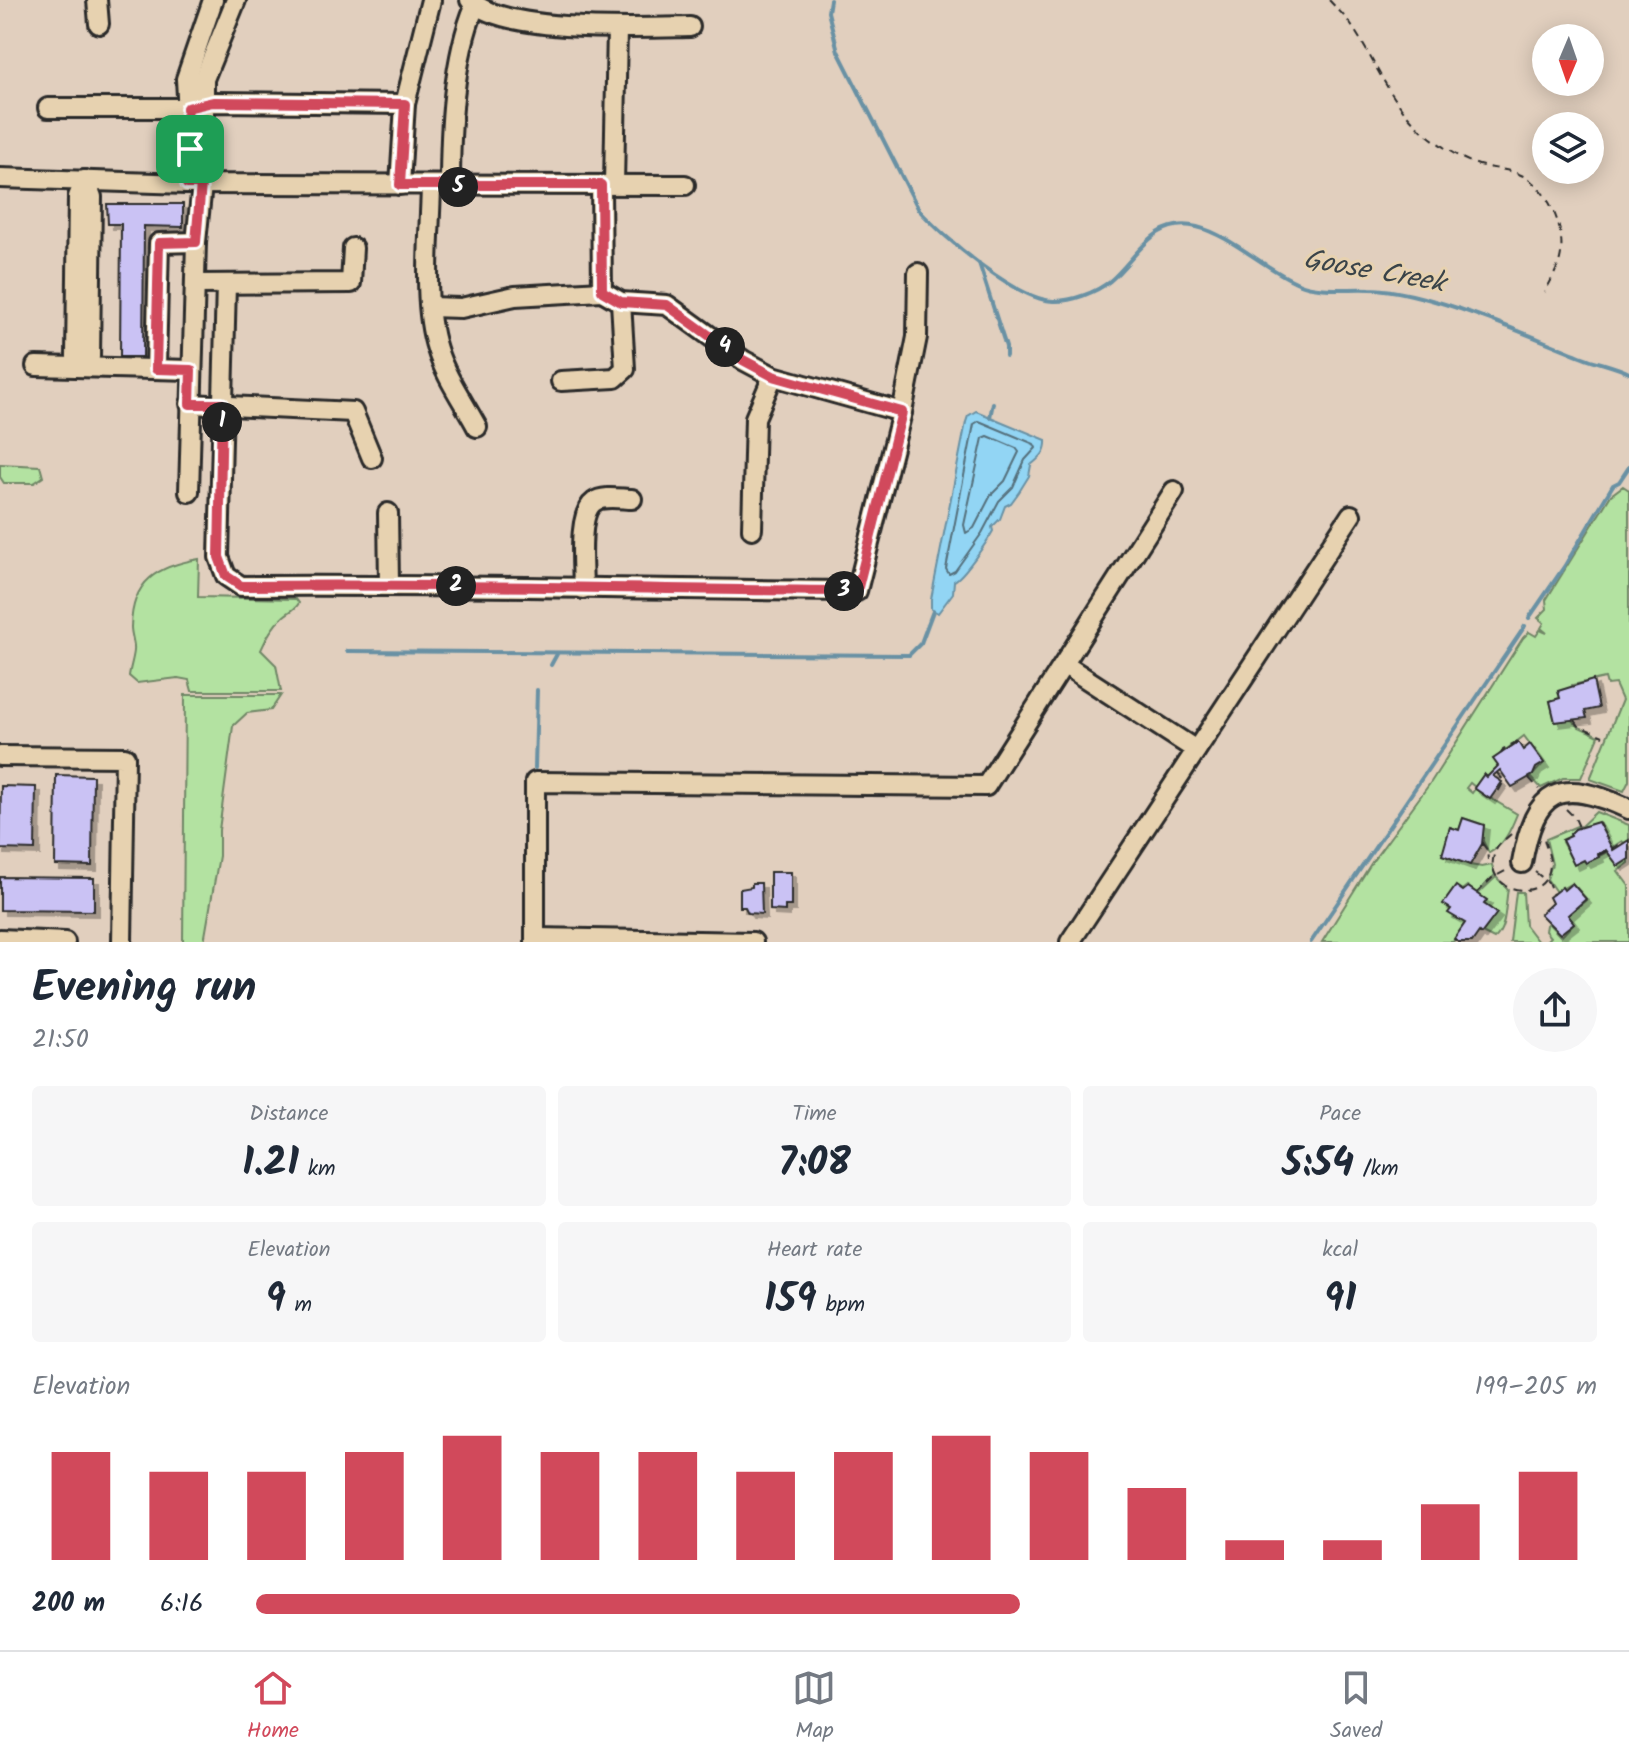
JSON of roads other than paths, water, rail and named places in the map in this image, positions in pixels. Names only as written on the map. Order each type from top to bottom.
[{"type":"street","points":[[97,0],[99,24]]},
{"type":"street","points":[[195,107],[186,79],[213,0]]},
{"type":"street","points":[[189,492],[196,242],[190,149],[195,107],[236,0]]},
{"type":"street","points":[[400,185],[405,104],[431,0]]},
{"type":"street","points":[[450,187],[459,69],[472,3],[503,17],[559,25],[690,27]]},
{"type":"street","points":[[602,291],[617,28]]},
{"type":"street","points":[[48,108],[195,107],[213,102],[405,104]]},
{"type":"street","points":[[0,178],[450,187],[685,185]]},
{"type":"street","points":[[83,367],[76,357],[76,339],[78,197],[85,180]]},
{"type":"street","points":[[431,186],[430,307],[437,350],[477,427]]},
{"type":"street","points":[[156,369],[159,243],[196,242]]},
{"type":"street","points":[[195,284],[351,283],[353,248]]},
{"type":"street","points":[[226,284],[219,557],[226,576],[241,586],[389,584],[857,591],[902,412],[917,337],[918,273]]},
{"type":"street","points":[[430,307],[461,308],[515,296],[602,291],[621,302],[667,305],[743,360],[773,376],[902,412]]},
{"type":"street","points":[[561,381],[615,378],[625,369],[621,302]]},
{"type":"street","points":[[36,366],[191,370]]},
{"type":"street","points":[[752,529],[755,418],[773,376]]},
{"type":"street","points":[[190,404],[353,412],[372,458]]},
{"type":"street","points":[[753,942],[536,940],[535,782],[986,786],[1174,491]]},
{"type":"street","points":[[583,589],[583,516],[594,502],[601,499],[632,499]]},
{"type":"street","points":[[388,513],[389,584]]},
{"type":"street","points":[[1070,942],[1351,515]]},
{"type":"street","points":[[1065,665],[1196,750]]},
{"type":"street","points":[[0,756],[125,757],[122,942]]},
{"type":"street","points":[[1522,863],[1533,816],[1542,803],[1560,801],[1571,792],[1591,795],[1629,809]]},
{"type":"street","points":[[0,939],[65,942]]},
{"type":"water","points":[[976,411],[1046,440],[1046,445],[1042,455],[1031,465],[1029,476],[1019,492],[1005,506],[1000,519],[992,527],[986,543],[954,581],[953,593],[938,613],[931,609],[931,599],[966,422],[968,416]]},
{"type":"waterway","name":"Goose Creek","points":[[830,0],[828,12],[838,51],[919,210],[962,250],[1020,290],[1053,301],[1083,296],[1110,281],[1158,233],[1182,225],[1197,227],[1222,237],[1306,286],[1386,290],[1434,301],[1629,373]]},
{"type":"waterway","points":[[979,263],[1006,347],[1006,356]]},
{"type":"waterway","points":[[990,417],[993,403]]},
{"type":"waterway","points":[[1529,618],[1613,485],[1619,482],[1629,467]]},
{"type":"waterway","points":[[347,651],[909,655],[921,643],[933,611]]},
{"type":"waterway","points":[[1311,942],[1525,626]]},
{"type":"waterway","points":[[551,665],[557,654]]},
{"type":"waterway","points":[[535,768],[537,690]]}]
